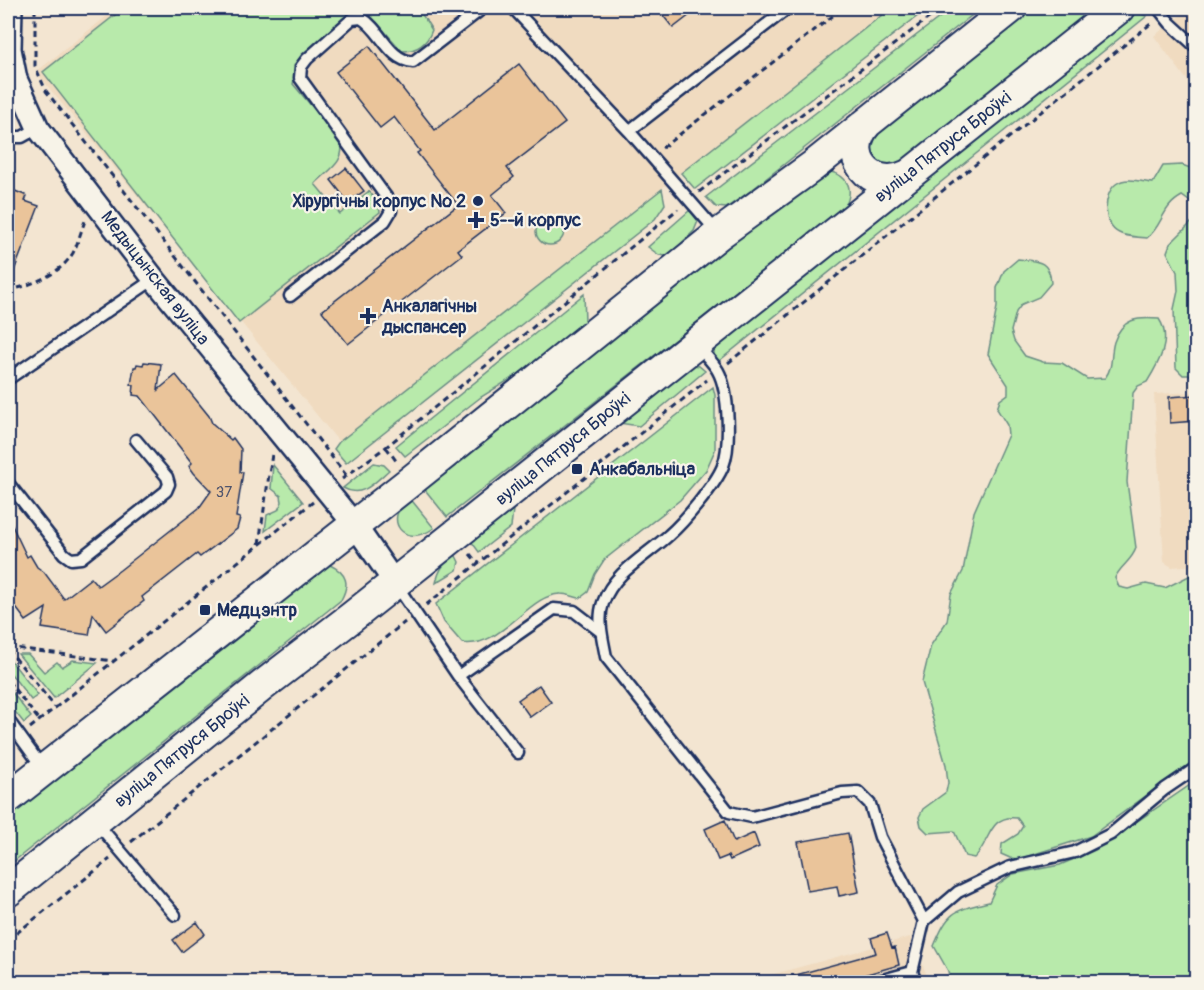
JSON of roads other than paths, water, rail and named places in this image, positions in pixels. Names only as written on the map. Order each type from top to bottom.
[{"type":"main road","points":[[8,798],[412,480],[719,234],[813,165],[1011,8]]},
{"type":"main road","name":"вуліца Пятруся Броўкі","points":[[8,891],[262,686],[1119,8]]},
{"type":"main road","points":[[867,123],[858,135],[856,143],[861,166],[867,172],[883,180],[908,175]]},
{"type":"main road","points":[[813,165],[837,166],[851,175],[859,192],[859,202],[852,219]]},
{"type":"street","name":"Медыцынская вуліца","points":[[11,8],[10,49],[16,79],[38,128],[154,279],[354,524],[395,583]]},
{"type":"lane","points":[[290,297],[385,221],[392,211],[389,201],[300,78],[301,67],[352,19],[361,18],[370,22],[398,57],[413,62],[483,8]]},
{"type":"lane","points":[[513,8],[629,131],[719,234]]},
{"type":"lane","points":[[629,131],[788,8]]},
{"type":"lane","points":[[1161,11],[1170,23],[1194,45],[1197,44]]},
{"type":"lane","points":[[8,137],[22,137],[38,128]]},
{"type":"lane","points":[[8,379],[154,279]]},
{"type":"lane","points":[[696,343],[718,371],[724,391],[728,434],[723,466],[704,494],[671,534],[613,584],[602,604],[600,631],[606,657],[729,812],[752,817],[842,793],[858,792],[870,804],[880,837],[924,921],[914,977],[875,982]]},
{"type":"lane","points":[[8,483],[64,554],[71,559],[81,558],[166,491],[169,484],[167,477],[136,440]]},
{"type":"lane","points":[[395,583],[458,676],[518,753]]},
{"type":"lane","points":[[458,676],[554,609],[574,611],[600,631]]},
{"type":"lane","points":[[8,720],[44,770]]},
{"type":"lane","points":[[924,921],[958,892],[1010,867],[1076,852],[1111,834],[1165,789],[1197,768]]},
{"type":"lane","points":[[96,821],[175,915]]},
{"type":"place","name":"Хірургічны корпус № 2","points":[[478,201]]},
{"type":"place","name":"5--й корпус","points":[[476,220]]},
{"type":"place","name":"Анкалагічны дыспансер","points":[[368,316]]},
{"type":"place","name":"Анкабальніца","points":[[577,469]]},
{"type":"place","name":"Медцэнтр","points":[[205,610]]}]
